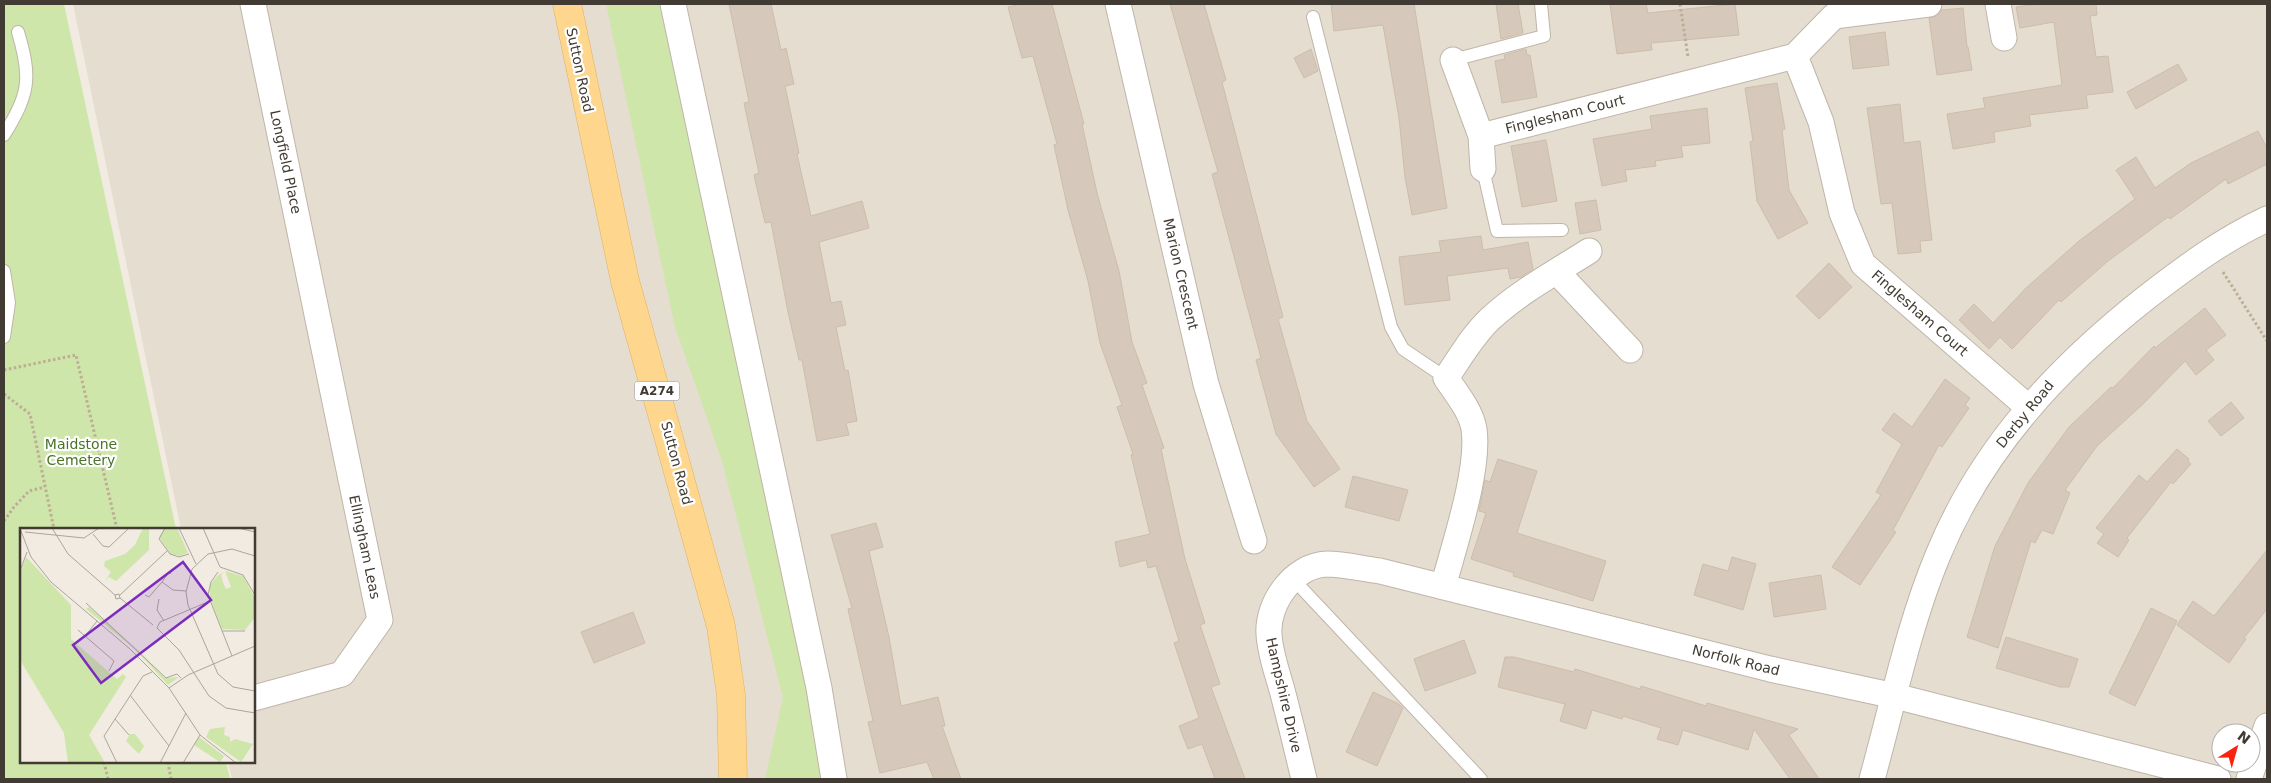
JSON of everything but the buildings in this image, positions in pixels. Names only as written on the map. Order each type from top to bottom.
[{"type":"main road","name":"Sutton Road","points":[[567,4],[625,281],[721,626],[731,695],[733,779]]},
{"type":"street","name":"Longfield Place","points":[[253,4],[318,320]]},
{"type":"street","points":[[673,4],[819,688],[834,779]]},
{"type":"street","name":"Marion Crescent","points":[[1118,4],[1206,384],[1254,541]]},
{"type":"street","points":[[1795,56],[1834,16],[1929,4]]},
{"type":"street","points":[[1998,4],[2004,38]]},
{"type":"street","name":"Finglesham Court","points":[[1481,136],[1795,56],[1821,122],[1842,213],[1863,264],[2029,408]]},
{"type":"street","points":[[1453,60],[1481,136],[1483,169]]},
{"type":"street","name":"Derby Road","points":[[1872,779],[1916,617],[1938,554],[1985,465],[2029,408],[2078,355],[2112,325],[2209,250],[2267,219]]},
{"type":"street","points":[[1443,587],[1464,505],[1474,453],[1474,427],[1462,402],[1446,378],[1474,337],[1490,319],[1510,302],[1589,251]]},
{"type":"street","points":[[1557,272],[1630,350]]},
{"type":"street","name":"Ellingham Leas","points":[[255,698],[342,674],[380,620],[318,320]]},
{"type":"street","name":"Norfolk Road","points":[[1272,611],[1283,591],[1293,579],[1307,569],[1326,564],[1380,571],[1770,669],[1895,696],[2218,779]]},
{"type":"street","name":"Hampshire Drive","points":[[1272,611],[1269,635],[1304,779]]},
{"type":"street","points":[[2249,779],[2267,726]]},
{"type":"lane","points":[[1453,60],[1544,36],[1541,4]]},
{"type":"lane","points":[[1313,17],[1391,328],[1403,349],[1446,378]]},
{"type":"lane","points":[[4,135],[20,110],[27,86],[26,61],[18,32]]},
{"type":"lane","points":[[1483,169],[1497,231],[1562,230]]},
{"type":"lane","points":[[4,271],[9,303],[4,337]]},
{"type":"lane","points":[[1293,579],[1481,779]]},
{"type":"path","points":[[1680,4],[1692,82]]},
{"type":"path","points":[[2209,250],[2267,340]]},
{"type":"path","points":[[4,370],[76,355],[117,528]]},
{"type":"path","points":[[4,394],[30,414],[54,528]]},
{"type":"path","points":[[4,520],[14,506],[29,492],[45,487]]},
{"type":"path","points":[[104,763],[108,779]]},
{"type":"path","points":[[168,763],[171,779]]},
{"type":"shaded area","points":[[73,4],[2267,4],[2267,779],[232,779],[228,763],[255,763],[255,528],[181,528]]},
{"type":"green space","name":"Maidstone Cemetery","points":[[4,4],[64,4],[176,528],[20,528],[20,763],[226,763],[230,779],[4,779]]},
{"type":"green space","points":[[606,4],[663,4],[828,779],[765,779],[783,698],[722,461],[675,327]]}]
